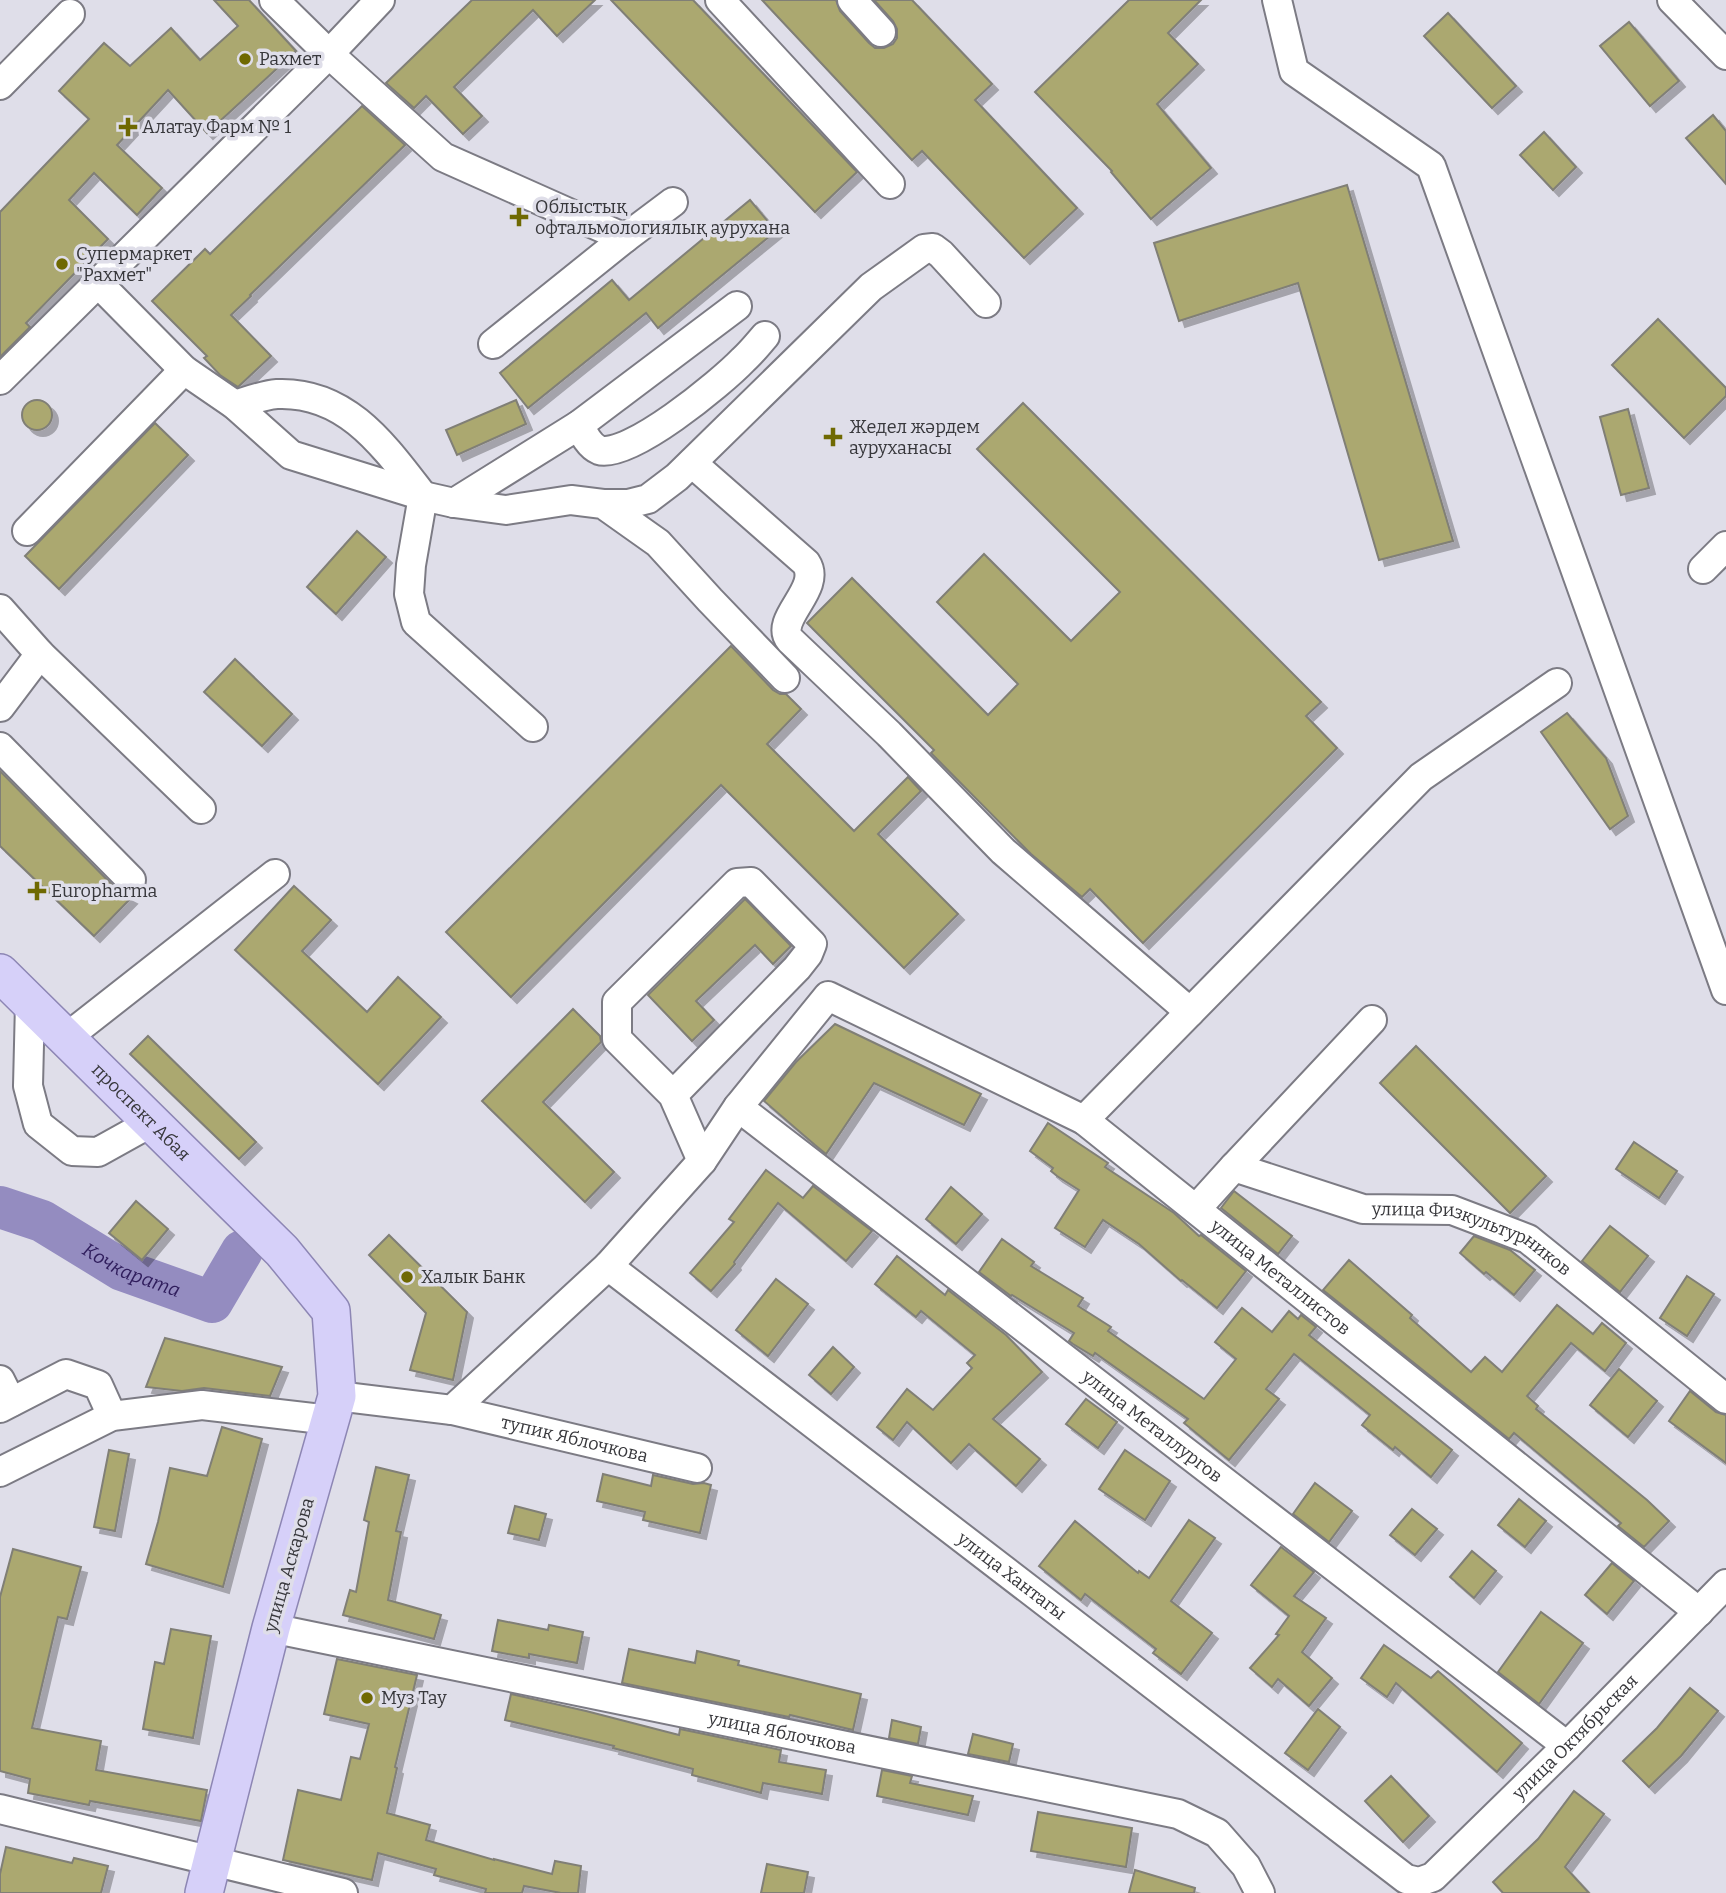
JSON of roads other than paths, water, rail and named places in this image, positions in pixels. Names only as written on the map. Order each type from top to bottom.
[{"type":"main road","name":"проспект Абая","points":[[0,974],[282,1251]]},
{"type":"main road","name":"улица Аскарова","points":[[208,1877],[271,1629],[334,1408],[331,1311],[282,1251]]},
{"type":"street","points":[[274,0],[329,54],[443,157],[625,238]]},
{"type":"street","points":[[0,380],[329,54],[380,0]]},
{"type":"street","points":[[720,0],[890,184]]},
{"type":"street","points":[[852,0],[881,32]]},
{"type":"street","points":[[1278,0],[1294,71],[1431,166],[1726,990]]},
{"type":"street","points":[[1672,0],[1726,55]]},
{"type":"street","points":[[0,85],[70,14]]},
{"type":"street","points":[[493,344],[673,202]]},
{"type":"street","points":[[97,282],[184,370],[235,405],[291,455],[423,496],[506,510],[571,500],[628,504],[648,499],[692,463],[872,287],[924,249],[933,248],[941,254],[986,303]]},
{"type":"street","points":[[454,503],[579,425],[737,306]]},
{"type":"street","points":[[579,425],[586,438],[600,450],[627,446],[669,421],[742,361],[765,336]]},
{"type":"street","points":[[27,531],[184,370]]},
{"type":"street","points":[[235,405],[275,394],[307,395],[342,409],[384,446],[423,496],[411,565],[409,594],[416,622],[533,727]]},
{"type":"street","points":[[692,463],[806,563],[810,570],[806,590],[786,626],[790,640],[889,734],[1003,851],[1190,1012]]},
{"type":"street","points":[[603,504],[658,543],[785,678]]},
{"type":"street","points":[[1703,569],[1726,546]]},
{"type":"street","points":[[0,609],[40,654],[201,809]]},
{"type":"street","points":[[0,707],[40,654]]},
{"type":"street","points":[[1084,1120],[1421,777],[1557,683]]},
{"type":"street","points":[[0,747],[131,880]]},
{"type":"street","points":[[66,1038],[275,874]]},
{"type":"street","points":[[673,1095],[797,968],[812,944],[751,882],[737,883],[617,1002],[617,1039],[673,1095],[702,1161]]},
{"type":"street","name":"улица Металлистов","points":[[738,1107],[828,996],[1084,1120],[1699,1612]]},
{"type":"street","points":[[30,1003],[28,1086],[38,1124],[72,1151],[98,1153],[152,1122]]},
{"type":"street","points":[[1196,1209],[1373,1020]]},
{"type":"street","points":[[452,1410],[608,1266],[702,1161],[738,1107]]},
{"type":"street","name":"улица Металлургов","points":[[738,1107],[1567,1746]]},
{"type":"street","name":"улица Физкультурников","points":[[1234,1167],[1363,1209],[1452,1210],[1528,1239],[1726,1399]]},
{"type":"street","name":"улица Хантагы","points":[[608,1266],[1406,1879],[1419,1882]]},
{"type":"street","points":[[4,1397],[66,1374],[98,1385],[112,1416]]},
{"type":"street","name":"тупик Яблочкова","points":[[0,1472],[112,1416],[202,1405],[452,1410],[697,1468]]},
{"type":"street","name":"улица Октябрьская","points":[[1419,1882],[1433,1877],[1567,1746],[1726,1584]]},
{"type":"street","name":"улица Яблочкова","points":[[271,1629],[1178,1814],[1217,1833],[1246,1866],[1260,1893]]},
{"type":"street","points":[[0,1809],[208,1877],[343,1893]]},
{"type":"waterway","name":"Кочкарата","points":[[0,1207],[42,1221],[122,1270],[212,1302],[242,1251]]},
{"type":"place","name":"Рахмет","points":[[245,59]]},
{"type":"place","name":"Алатау Фарм № 1","points":[[128,127]]},
{"type":"place","name":"Облыстық офтальмологиялық аурухана","points":[[519,217]]},
{"type":"place","name":"Супермаркет \"Рахмет\"","points":[[62,264]]},
{"type":"place","name":"Жедел жәрдем ауруханасы","points":[[833,437]]},
{"type":"place","name":"Europharma","points":[[37,891]]},
{"type":"place","name":"Халык Банк","points":[[407,1277]]},
{"type":"place","name":"Муз Тау","points":[[367,1698]]}]
